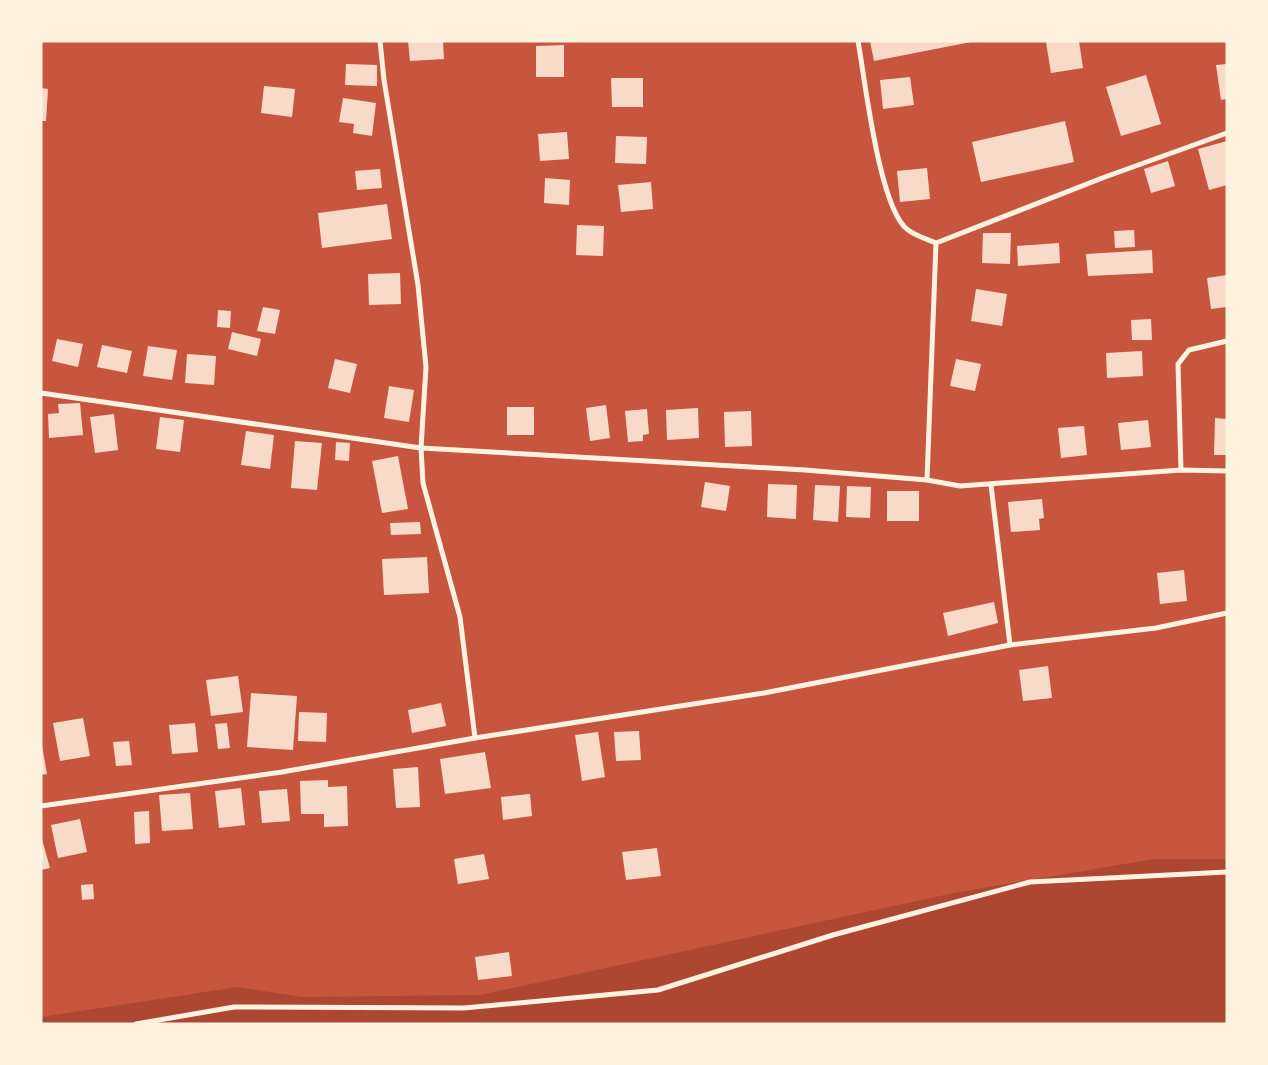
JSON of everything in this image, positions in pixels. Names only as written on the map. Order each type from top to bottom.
[{"type":"street","points":[[380,41],[386,90],[418,284],[424,340],[426,367],[422,448],[424,483],[460,616],[475,738]]},
{"type":"street","points":[[858,41],[879,163],[893,208],[907,230],[936,243],[1104,177],[1227,133]]},
{"type":"street","points":[[927,480],[936,243]]},
{"type":"street","points":[[1181,470],[1178,364],[1189,350],[1227,341]]},
{"type":"street","points":[[41,393],[422,448],[805,470],[927,480],[960,486],[1181,470],[1227,471]]},
{"type":"street","points":[[991,485],[1010,645]]},
{"type":"street","points":[[41,806],[282,772],[475,738],[764,693],[1010,645],[1156,628],[1227,613]]},
{"type":"street","points":[[136,1024],[234,1007],[464,1008],[658,990],[833,935],[1030,882],[1227,872]]},
{"type":"shaded area","points":[[1154,859],[1227,859],[1227,1024],[41,1024],[41,1017],[238,987],[302,997],[480,995],[954,893]]},
{"type":"building","points":[[408,41],[443,41],[444,59],[410,61]]},
{"type":"building","points":[[870,41],[971,41],[971,42],[874,61]]},
{"type":"building","points":[[1079,41],[1083,68],[1051,73],[1046,42]]},
{"type":"building","points":[[564,45],[564,77],[536,77],[536,46]]},
{"type":"building","points":[[346,64],[377,65],[377,86],[345,85]]},
{"type":"building","points":[[1227,64],[1227,99],[1221,100],[1216,65]]},
{"type":"building","points":[[1146,75],[1161,124],[1121,136],[1106,87]]},
{"type":"building","points":[[910,77],[914,105],[883,109],[880,80]]},
{"type":"building","points":[[611,78],[643,78],[643,107],[612,107]]},
{"type":"building","points":[[264,86],[295,89],[292,117],[261,113]]},
{"type":"building","points":[[41,88],[48,89],[46,121],[41,121]]},
{"type":"building","points":[[343,98],[376,103],[372,136],[353,133],[354,124],[339,122]]},
{"type":"building","points":[[1065,121],[1074,162],[981,182],[972,142]]},
{"type":"building","points":[[567,132],[569,159],[540,161],[538,134]]},
{"type":"building","points":[[616,136],[647,137],[646,164],[615,163]]},
{"type":"building","points":[[1227,141],[1227,185],[1209,190],[1198,149]]},
{"type":"building","points":[[1168,161],[1175,186],[1151,193],[1144,169]]},
{"type":"building","points":[[927,168],[930,199],[900,202],[897,171]]},
{"type":"building","points":[[380,169],[382,188],[357,190],[355,171]]},
{"type":"building","points":[[545,178],[570,180],[569,205],[544,203]]},
{"type":"building","points":[[651,182],[653,209],[621,212],[618,185]]},
{"type":"building","points":[[387,204],[392,239],[322,248],[318,213]]},
{"type":"building","points":[[577,225],[604,226],[603,256],[576,255]]},
{"type":"building","points":[[1134,230],[1135,247],[1115,248],[1114,231]]},
{"type":"building","points":[[983,233],[1011,233],[1010,264],[982,263]]},
{"type":"building","points":[[1059,243],[1060,263],[1018,266],[1017,246]]},
{"type":"building","points":[[1152,250],[1153,273],[1088,276],[1086,254]]},
{"type":"building","points":[[400,273],[401,304],[369,305],[368,274]]},
{"type":"building","points":[[1227,275],[1227,307],[1211,309],[1207,278]]},
{"type":"building","points":[[976,289],[1007,294],[1002,326],[971,321]]},
{"type":"building","points":[[263,307],[280,310],[275,334],[257,331]]},
{"type":"building","points":[[218,310],[231,311],[230,328],[217,327]]},
{"type":"building","points":[[1151,319],[1152,340],[1132,340],[1131,320]]},
{"type":"building","points":[[232,332],[261,339],[257,356],[228,349]]},
{"type":"building","points":[[57,339],[83,344],[78,367],[52,361]]},
{"type":"building","points":[[102,345],[132,351],[127,373],[97,367]]},
{"type":"building","points":[[148,346],[177,350],[172,380],[143,376]]},
{"type":"building","points":[[1142,351],[1143,376],[1107,378],[1106,353]]},
{"type":"building","points":[[187,354],[216,356],[214,385],[185,383]]},
{"type":"building","points":[[335,359],[357,364],[350,393],[328,388]]},
{"type":"building","points":[[956,359],[981,364],[975,391],[950,386]]},
{"type":"building","points":[[389,386],[414,390],[409,422],[384,418]]},
{"type":"building","points":[[80,403],[83,435],[49,438],[48,414],[59,413],[58,404]]},
{"type":"building","points":[[606,405],[610,438],[590,441],[586,408]]},
{"type":"building","points":[[507,407],[534,407],[534,435],[507,435]]},
{"type":"building","points":[[698,408],[699,438],[667,440],[666,410]]},
{"type":"building","points":[[647,409],[649,434],[643,435],[643,441],[628,442],[625,411]]},
{"type":"building","points":[[751,411],[752,446],[725,447],[724,412]]},
{"type":"building","points":[[114,414],[118,450],[95,453],[90,417]]},
{"type":"building","points":[[160,417],[184,420],[180,452],[156,449]]},
{"type":"building","points":[[1215,418],[1227,419],[1227,455],[1214,455]]},
{"type":"building","points":[[1148,420],[1151,447],[1121,450],[1118,423]]},
{"type":"building","points":[[1084,426],[1087,455],[1061,458],[1058,428]]},
{"type":"building","points":[[246,431],[274,435],[270,469],[241,465]]},
{"type":"building","points":[[295,441],[322,443],[317,490],[291,488]]},
{"type":"building","points":[[336,442],[350,443],[349,461],[335,460]]},
{"type":"building","points":[[398,456],[408,509],[382,513],[372,461]]},
{"type":"building","points":[[705,482],[730,486],[726,511],[701,507]]},
{"type":"building","points":[[768,484],[797,485],[796,519],[767,517]]},
{"type":"building","points":[[815,485],[840,486],[838,522],[813,520]]},
{"type":"building","points":[[847,486],[871,487],[870,518],[846,517]]},
{"type":"building","points":[[887,491],[919,491],[919,521],[887,521]]},
{"type":"building","points":[[1042,499],[1044,518],[1039,519],[1040,530],[1011,532],[1008,502]]},
{"type":"building","points":[[420,522],[421,534],[391,535],[390,523]]},
{"type":"building","points":[[427,557],[429,593],[384,595],[382,559]]},
{"type":"building","points":[[1184,570],[1187,601],[1160,604],[1157,573]]},
{"type":"building","points":[[994,602],[998,623],[948,636],[943,613]]},
{"type":"building","points":[[1048,666],[1052,698],[1023,701],[1019,670]]},
{"type":"building","points":[[238,676],[243,712],[211,716],[206,680]]},
{"type":"building","points":[[251,693],[297,696],[293,750],[247,747]]},
{"type":"building","points":[[441,703],[446,726],[412,733],[408,710]]},
{"type":"building","points":[[299,712],[327,713],[326,742],[298,741]]},
{"type":"building","points":[[83,718],[90,756],[60,761],[53,723]]},
{"type":"building","points":[[195,723],[198,752],[172,754],[169,725]]},
{"type":"building","points":[[227,723],[230,748],[218,749],[215,724]]},
{"type":"building","points":[[639,731],[641,760],[616,761],[614,732]]},
{"type":"building","points":[[598,732],[605,777],[582,781],[575,735]]},
{"type":"building","points":[[41,740],[47,774],[41,775]]},
{"type":"building","points":[[129,741],[132,765],[116,766],[113,742]]},
{"type":"building","points":[[485,752],[491,788],[445,794],[440,759]]},
{"type":"building","points":[[418,767],[420,807],[396,808],[393,769]]},
{"type":"building","points":[[328,780],[328,787],[347,786],[348,826],[324,827],[324,814],[301,814],[300,781]]},
{"type":"building","points":[[241,788],[245,825],[219,828],[215,791]]},
{"type":"building","points":[[287,789],[290,821],[262,823],[259,791]]},
{"type":"building","points":[[190,793],[193,829],[162,831],[159,795]]},
{"type":"building","points":[[530,794],[532,816],[503,820],[501,797]]},
{"type":"building","points":[[149,811],[150,843],[135,844],[134,812]]},
{"type":"building","points":[[80,819],[87,852],[58,858],[51,825]]},
{"type":"building","points":[[41,836],[50,868],[41,870]]},
{"type":"building","points":[[657,848],[661,876],[626,880],[622,852]]},
{"type":"building","points":[[484,854],[489,879],[458,884],[454,859]]},
{"type":"building","points":[[93,884],[94,899],[82,900],[81,885]]},
{"type":"building","points":[[509,952],[512,976],[478,980],[475,957]]}]
